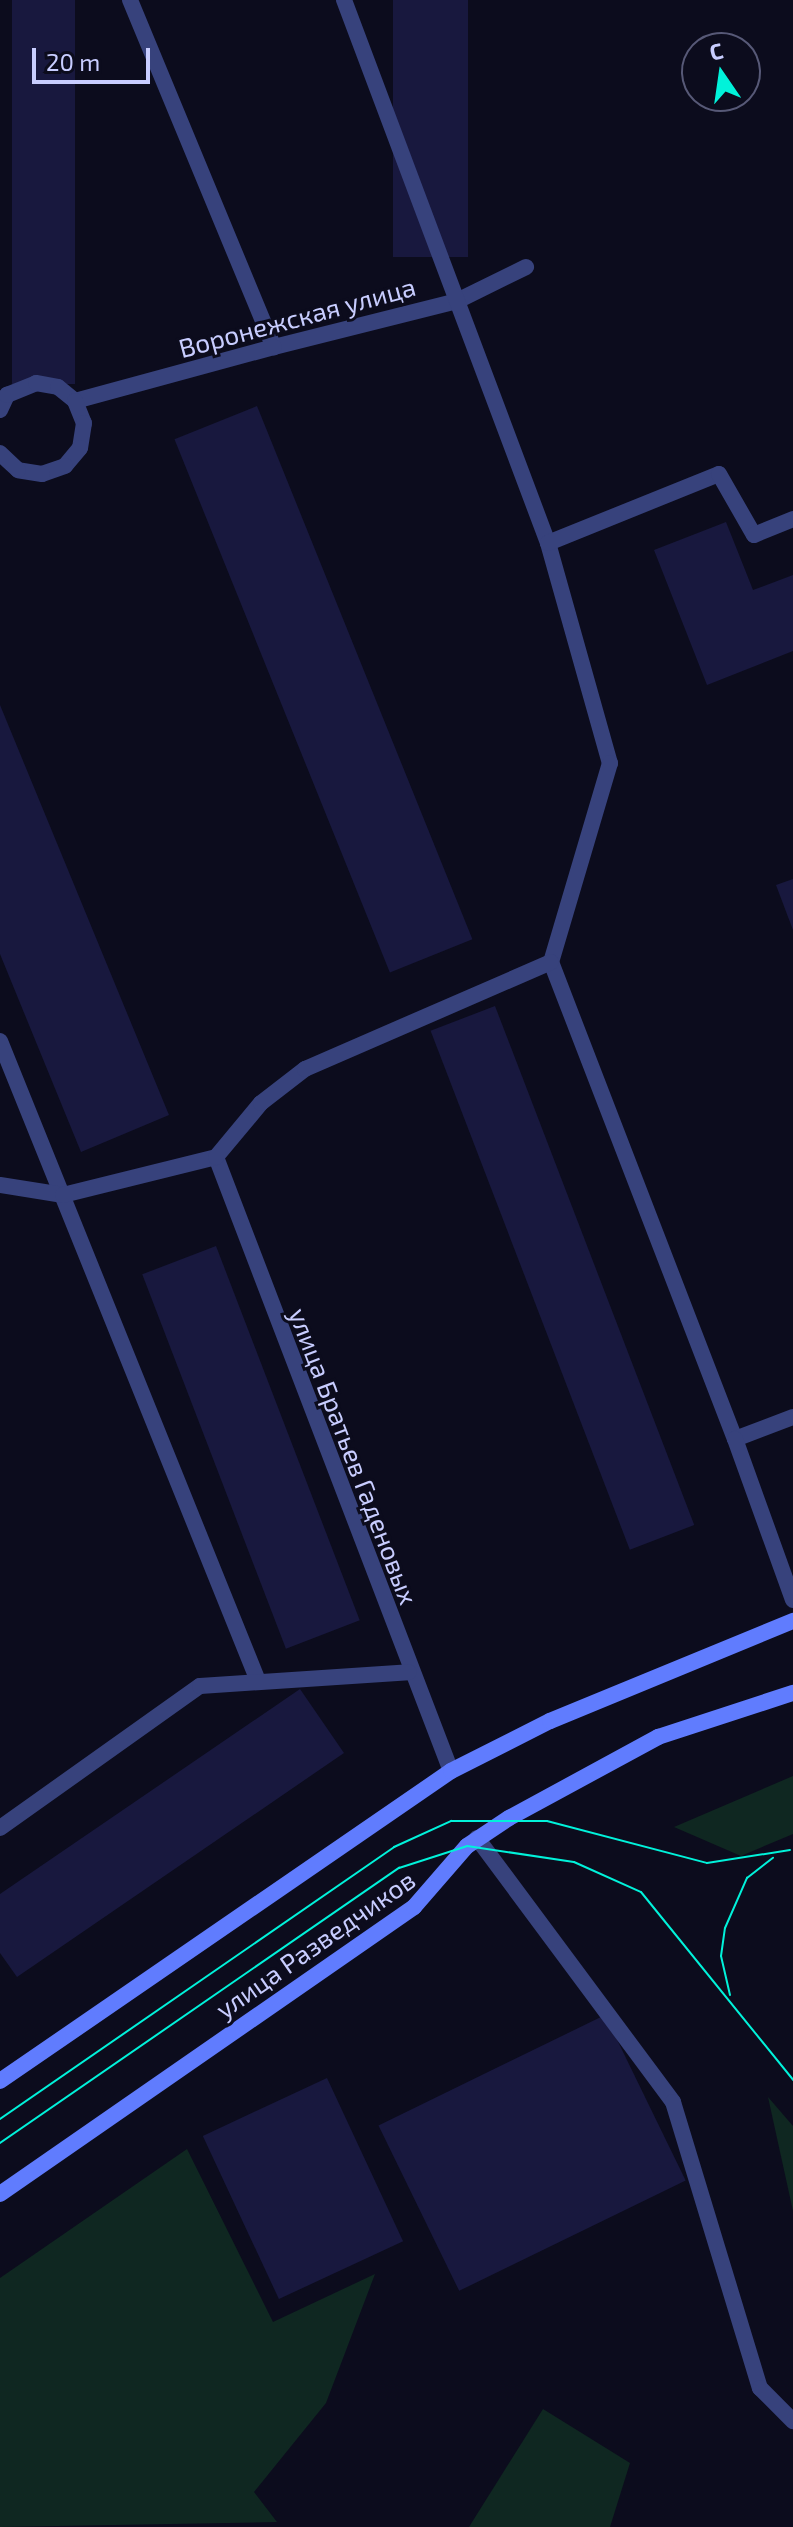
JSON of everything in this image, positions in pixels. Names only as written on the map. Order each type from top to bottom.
[{"type":"main road","points":[[0,2081],[451,1771],[550,1721],[793,1621]]},
{"type":"main road","name":"улица Разведчиков","points":[[0,2194],[414,1907],[477,1838],[658,1737],[793,1693]]},
{"type":"street","points":[[130,0],[274,347]]},
{"type":"street","points":[[344,0],[548,543],[610,763],[551,962],[735,1439],[793,1600]]},
{"type":"street","name":"Воронежская улица","points":[[75,401],[457,301],[526,267]]},
{"type":"street","points":[[0,410],[7,395],[36,383],[58,387],[75,401],[84,423],[80,448],[65,466],[42,474],[18,470],[0,453]]},
{"type":"street","points":[[548,543],[719,474],[754,535],[793,519]]},
{"type":"street","points":[[0,1185],[63,1195],[216,1157],[261,1103],[305,1069],[551,962]]},
{"type":"street","points":[[0,1041],[258,1681]]},
{"type":"street","name":"улица Братьев Гаденовых","points":[[216,1157],[409,1672],[451,1771]]},
{"type":"street","points":[[735,1439],[793,1417]]},
{"type":"street","points":[[0,1828],[200,1686],[409,1672]]},
{"type":"street","points":[[477,1838],[673,2102],[760,2388],[793,2421]]},
{"type":"green space","points":[[793,1776],[793,1834],[741,1856],[674,1827]]},
{"type":"green space","points":[[768,2097],[793,2126],[793,2211]]},
{"type":"green space","points":[[187,2149],[273,2322],[375,2274],[326,2403],[254,2492],[277,2522],[0,2527],[0,2278]]},
{"type":"green space","points":[[543,2409],[630,2463],[610,2527],[469,2527]]},
{"type":"building","points":[[12,0],[75,0],[75,384],[12,384]]},
{"type":"building","points":[[393,0],[468,0],[468,257],[393,257]]},
{"type":"building","points":[[257,406],[472,939],[390,972],[174,439]]},
{"type":"building","points":[[726,522],[753,590],[793,575],[793,651],[707,685],[654,550]]},
{"type":"building","points":[[0,705],[169,1115],[81,1152],[0,954]]},
{"type":"building","points":[[793,879],[793,930],[776,885]]},
{"type":"building","points":[[495,1006],[694,1525],[630,1550],[431,1031]]},
{"type":"building","points":[[216,1246],[360,1620],[286,1649],[142,1274]]},
{"type":"building","points":[[300,1689],[344,1753],[17,1977],[0,1953],[0,1894]]},
{"type":"building","points":[[605,2015],[686,2180],[459,2291],[379,2125]]},
{"type":"building","points":[[327,2078],[403,2241],[279,2299],[203,2136]]},
{"type":"tram line","points":[[0,2119],[394,1847],[451,1821],[547,1821],[707,1863],[790,1850]]},
{"type":"tram line","points":[[0,2143],[399,1868],[467,1846],[574,1862],[641,1892],[793,2080]]},
{"type":"tram line","points":[[730,1995],[721,1956],[725,1928],[747,1878],[773,1858]]}]
